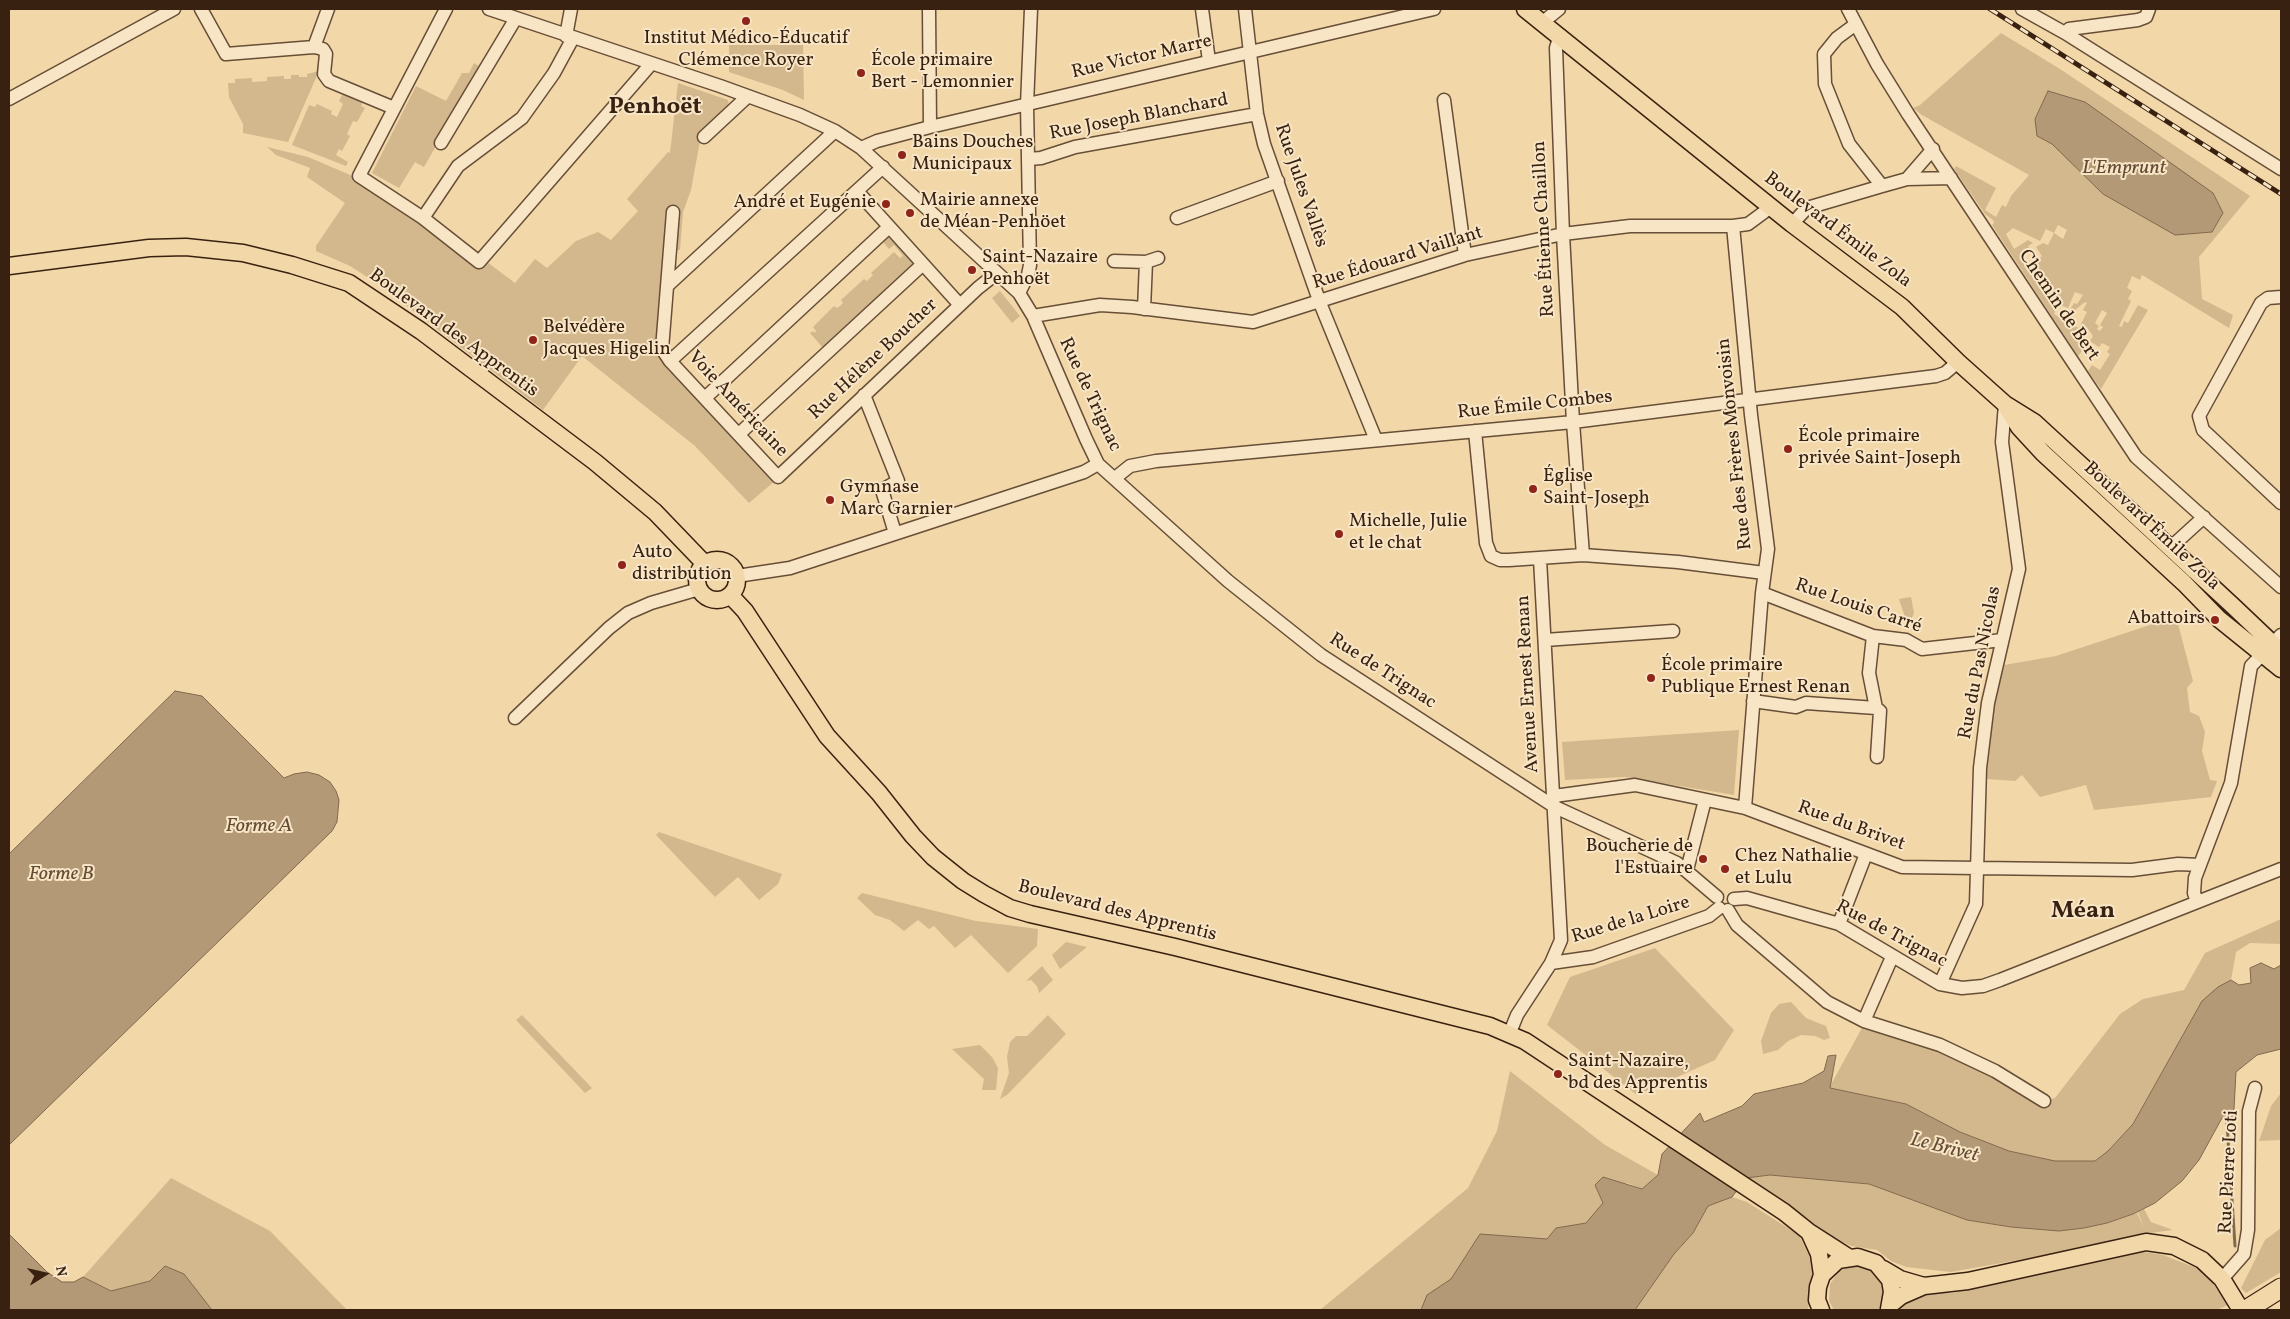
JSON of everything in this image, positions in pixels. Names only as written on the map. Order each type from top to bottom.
[{"type":"highway","points":[[2247,1308],[2281,1288]]},
{"type":"main road","name":"Boulevard Émile Zola","points":[[1525,9],[1792,224],[1902,307],[1958,362],[2005,404],[2034,422],[2274,647],[2281,669]]},
{"type":"main road","name":"Boulevard des Apprentis","points":[[9,266],[47,263],[149,248],[186,247],[242,253],[292,265],[349,283],[421,330],[595,462],[655,512],[705,564]]},
{"type":"main road","name":"Boulevard Émile Zola","points":[[2005,404],[2018,427],[2043,453],[2219,619],[2274,647]]},
{"type":"main road","points":[[711,561],[724,561],[730,565],[737,576],[736,587],[730,596],[719,600],[707,598],[699,589],[698,575],[705,564],[711,561]]},
{"type":"main road","name":"Boulevard des Apprentis","points":[[730,596],[745,611],[827,736],[879,792],[913,836],[933,857],[963,881],[984,894],[1010,908],[1030,914],[1175,947],[1482,1024],[1525,1041],[1657,1130],[1766,1200],[1809,1232],[1848,1257]]},
{"type":"main road","points":[[1809,1232],[1819,1254],[1822,1275],[1818,1287],[1818,1300],[1821,1310]]},
{"type":"main road","points":[[1890,1307],[1901,1296],[1924,1286],[1968,1281],[2146,1242],[2162,1243],[2190,1252],[2202,1260],[2222,1279],[2247,1308]]},
{"type":"main road","points":[[1822,1275],[1838,1260],[1848,1257],[1867,1259],[1900,1279],[1924,1286]]},
{"type":"main road","points":[[1883,1269],[1890,1280],[1892,1292],[1890,1307]]},
{"type":"street","points":[[9,100],[174,9]]},
{"type":"street","points":[[201,9],[226,54],[314,47],[323,49],[326,54],[324,74],[329,81],[394,108]]},
{"type":"street","points":[[314,47],[328,9]]},
{"type":"street","points":[[446,9],[359,176],[423,218],[479,262],[651,64]]},
{"type":"street","name":"Rue de Trignac","points":[[489,9],[720,86],[810,119],[835,131],[861,148],[1018,293],[1033,316],[1098,464],[1228,581],[1322,655],[1554,802],[1677,863],[1687,870],[1721,905],[1737,925],[1827,1002],[1864,1021],[1940,1045],[1995,1071],[2044,1101]]},
{"type":"street","points":[[423,218],[458,166],[522,118],[554,73],[570,37],[571,9]]},
{"type":"street","points":[[929,9],[930,127]]},
{"type":"street","points":[[1018,293],[1028,276],[1030,265],[1027,105],[1030,9]]},
{"type":"street","points":[[1202,9],[1209,61]]},
{"type":"street","name":"Rue Jules Vallès","points":[[1245,9],[1257,114],[1264,144],[1320,302],[1376,440]]},
{"type":"street","name":"Rue Victor Marre","points":[[861,148],[877,141],[930,127],[1434,9]]},
{"type":"street","points":[[1543,22],[1559,9]]},
{"type":"street","name":"Chemin de Bert","points":[[1848,9],[1903,106],[2136,457],[2281,587]]},
{"type":"street","points":[[2022,9],[2065,33],[2281,169]]},
{"type":"street","points":[[2065,33],[2069,29],[2138,20],[2146,17],[2149,9]]},
{"type":"street","points":[[441,143],[516,18]]},
{"type":"street","points":[[1856,24],[1837,38],[1824,54],[1825,84],[1849,144],[1882,186]]},
{"type":"street","name":"Rue Étienne Chaillon","points":[[1560,36],[1556,48],[1563,234],[1573,422],[1583,556]]},
{"type":"street","points":[[704,138],[747,97]]},
{"type":"street","points":[[1444,100],[1465,254]]},
{"type":"street","name":"Rue Joseph Blanchard","points":[[1028,159],[1041,158],[1075,147],[1257,114]]},
{"type":"street","points":[[666,286],[835,131]]},
{"type":"street","points":[[1907,180],[1933,149]]},
{"type":"street","points":[[670,361],[883,167]]},
{"type":"street","points":[[1792,224],[1807,208],[1882,186],[1907,180],[1951,178]]},
{"type":"street","points":[[1178,218],[1278,181]]},
{"type":"street","points":[[857,191],[960,305]]},
{"type":"street","name":"Rue Édouard Vaillant","points":[[1033,316],[1100,305],[1253,322],[1465,254],[1563,234],[1630,226],[1733,226],[1748,224],[1771,207]]},
{"type":"street","name":"Voie Américaine","points":[[673,212],[662,349],[670,361],[706,397],[778,477]]},
{"type":"street","name":"Rue des Frères Monvoisin","points":[[1733,226],[1750,399],[1768,549],[1762,593],[1745,808]]},
{"type":"street","points":[[706,397],[889,227]]},
{"type":"street","points":[[1114,261],[1146,262],[1158,258]]},
{"type":"street","points":[[1144,309],[1146,262]]},
{"type":"street","points":[[739,434],[923,264]]},
{"type":"street","name":"Rue Hélène Boucher","points":[[778,477],[960,305],[997,273]]},
{"type":"street","points":[[2281,296],[2268,298],[2261,303],[2199,416],[2203,430],[2281,503]]},
{"type":"street","name":"Rue Émile Combes","points":[[1115,478],[1130,466],[1137,464],[1573,422],[1936,376],[1945,373],[1958,362]]},
{"type":"street","points":[[864,395],[898,481],[882,490],[895,533]]},
{"type":"street","name":"Rue du Pas Nicolas","points":[[1940,984],[1976,904],[1980,768],[1988,703],[2019,569],[2002,442],[2005,404]]},
{"type":"street","points":[[1475,431],[1486,542],[1491,556],[1500,560],[1583,556],[1678,562],[1764,574]]},
{"type":"street","points":[[737,576],[790,568],[1084,472],[1098,464]]},
{"type":"street","points":[[2170,548],[2204,517]]},
{"type":"street","name":"Avenue Ernest Renan","points":[[1509,1035],[1525,1001],[1551,963],[1561,940],[1540,559]]},
{"type":"street","points":[[515,718],[609,628],[628,613],[651,603],[699,589]]},
{"type":"street","name":"Rue Louis Carré","points":[[1762,593],[1873,636],[1906,640],[1922,649],[2002,640]]},
{"type":"street","points":[[1545,640],[1673,631]]},
{"type":"street","points":[[1873,636],[1869,673],[1876,708],[1880,711],[1877,758]]},
{"type":"street","points":[[2197,902],[2194,893],[2195,878],[2231,783],[2251,666],[2274,647]]},
{"type":"street","points":[[1753,701],[1796,707],[1806,704],[1876,708]]},
{"type":"street","name":"Rue du Brivet","points":[[1554,802],[1635,785],[1745,808],[1902,866],[2132,870],[2178,864],[2200,865]]},
{"type":"street","points":[[1687,870],[1705,800]]},
{"type":"street","points":[[1839,924],[1866,854]]},
{"type":"street","name":"Rue de Trignac","points":[[1721,905],[1734,905],[1734,899],[1747,898],[1839,924],[1940,984],[1962,988],[1983,986],[2281,869]]},
{"type":"street","name":"Rue de la Loire","points":[[1551,963],[1592,957],[1709,916],[1721,905]]},
{"type":"street","points":[[1864,1021],[1892,957]]},
{"type":"street","name":"Rue Pierre Loti","points":[[2222,1279],[2244,1254],[2248,1230],[2249,1111],[2255,1088]]},
{"type":"shaded area","points":[[2001,33],[2060,69],[2250,196],[2199,257],[2202,299],[2233,315],[2229,328],[2142,275],[2140,280],[2132,276],[2127,288],[2132,291],[2128,299],[2131,301],[2119,326],[2122,327],[2124,321],[2128,323],[2138,305],[2148,310],[2101,389],[2088,371],[2092,365],[2100,370],[2110,354],[2107,352],[2110,347],[2102,343],[2099,347],[2090,341],[2078,356],[1992,225],[1994,223],[1993,220],[1985,214],[1954,169],[1956,166],[1996,188],[1985,210],[1996,217],[2002,205],[2006,207],[2011,196],[2029,175],[1922,115],[1913,108],[1920,105]],"holes":[[[2058,225],[2067,230],[2063,239],[2054,233]],[[2013,228],[2040,241],[2046,229],[2054,233],[2048,245],[2043,243],[2036,247],[2042,256],[2038,259],[2039,262],[2028,269],[2021,257],[2031,251],[2028,246],[2033,243],[2028,240],[2014,249],[2006,234]],[[2075,292],[2083,295],[2077,304],[2074,303],[2064,320],[2054,314],[2058,304],[2068,308]],[[2085,302],[2087,303],[2083,310],[2087,312],[2079,328],[2067,323],[2075,310]],[[2102,310],[2107,313],[2100,325],[2103,327],[2100,331],[2097,329],[2099,326],[2095,323]],[[2086,326],[2093,336],[2090,341],[2082,346],[2074,334]]]},
{"type":"shaded area","points":[[729,45],[803,45],[804,100],[783,90],[729,72]]},
{"type":"shaded area","points":[[474,63],[482,68],[475,79],[472,77],[470,80],[473,82],[424,167],[415,162],[399,188],[372,173],[416,86],[446,101],[462,73],[469,73]]},
{"type":"shaded area","points":[[319,71],[288,142],[243,133],[243,124],[229,97],[228,83],[235,83],[235,79],[252,78],[252,82],[267,81],[267,77],[284,76],[284,79],[291,79],[291,75],[299,75],[299,77],[307,77],[307,74]]},
{"type":"shaded area","points":[[678,83],[728,100],[729,106],[702,130],[691,190],[683,212],[680,250],[674,250],[659,349],[775,481],[749,503],[695,446],[582,356],[543,410],[378,284],[350,266],[316,251],[316,246],[345,203],[307,177],[310,168],[276,155],[267,147],[308,157],[348,174],[384,195],[476,265],[487,262],[515,283],[535,259],[547,268],[576,241],[598,232],[611,240],[638,211],[627,199],[668,152],[670,153]]},
{"type":"shaded area","points":[[344,91],[364,100],[361,106],[365,108],[357,122],[353,121],[347,134],[350,136],[342,151],[339,149],[336,155],[348,162],[346,166],[292,145],[309,105],[315,107],[317,104],[332,111],[331,114],[337,117],[343,104],[339,101]]},
{"type":"shaded area","points":[[890,236],[915,263],[823,348],[810,333],[813,331],[815,333],[816,331],[813,327],[834,306],[837,308],[840,306],[843,303],[841,300],[864,279],[867,281],[873,275],[871,273],[894,252],[900,258],[903,256],[894,245],[889,249],[883,242]]},
{"type":"shaded area","points":[[1000,291],[1020,316],[1012,323],[992,298]]},
{"type":"shaded area","points":[[1911,597],[1914,613],[1911,620],[1906,620],[1899,599]]},
{"type":"shaded area","points":[[2177,620],[2193,681],[2187,688],[2190,712],[2199,716],[2205,732],[2202,751],[2210,780],[2217,781],[2211,797],[2094,810],[2086,785],[2040,797],[2022,775],[2015,781],[1986,779],[1995,700],[2004,665],[2056,656],[2156,623]]},
{"type":"shaded area","points":[[1739,730],[1734,795],[1625,777],[1565,780],[1562,742]]},
{"type":"shaded area","points":[[659,832],[782,874],[778,884],[759,900],[738,877],[715,897],[656,835]]},
{"type":"shaded area","points":[[862,893],[976,921],[1038,929],[1037,946],[1008,973],[971,935],[955,948],[934,926],[929,929],[918,920],[904,931],[890,920],[875,915],[857,898]]},
{"type":"shaded area","points":[[2281,919],[2281,944],[2250,943],[2236,952],[2231,980],[2202,1001],[2133,1124],[2108,1151],[2095,1161],[2055,1161],[2009,1151],[1960,1132],[1906,1104],[1829,1088],[1863,1026],[1963,1057],[2000,1082],[2044,1101],[2055,1098],[2120,1014],[2143,999],[2184,990],[2205,953]]},
{"type":"shaded area","points":[[1066,942],[1087,947],[1060,969],[1052,955]]},
{"type":"shaded area","points":[[1655,948],[1734,1030],[1715,1060],[1637,1095],[1547,1025],[1570,977]]},
{"type":"shaded area","points":[[1042,966],[1053,980],[1039,993],[1037,986],[1031,980],[1026,981]]},
{"type":"shaded area","points":[[1791,1002],[1806,1018],[1826,1026],[1830,1038],[1824,1040],[1815,1036],[1801,1035],[1788,1041],[1778,1050],[1763,1054],[1761,1041],[1771,1013],[1779,1004]]},
{"type":"shaded area","points":[[522,1015],[592,1088],[585,1093],[516,1020]]},
{"type":"shaded area","points":[[1048,1015],[1066,1034],[1007,1095],[1000,1099],[1009,1073],[1007,1057],[1010,1042],[1016,1036],[1027,1036]]},
{"type":"shaded area","points":[[980,1045],[992,1057],[998,1068],[996,1090],[982,1090],[984,1079],[952,1049]]},
{"type":"shaded area","points":[[1510,1071],[1605,1145],[1658,1175],[1642,1189],[1627,1183],[1557,1310],[1320,1310],[1468,1188],[1497,1131]]},
{"type":"shaded area","points":[[2281,1093],[2281,1140],[2259,1141],[2271,1106]]},
{"type":"shaded area","points":[[1770,1175],[1869,1184],[1967,1220],[2011,1227],[2059,1231],[2107,1223],[2137,1213],[2144,1228],[2138,1212],[2144,1209],[2151,1222],[2173,1230],[2135,1235],[2086,1248],[1951,1272],[1906,1267],[1891,1261],[1877,1250],[1851,1246],[1828,1236],[1807,1218],[1746,1178]]},
{"type":"shaded area","points":[[171,1178],[270,1231],[347,1310],[9,1310],[9,1234],[47,1272],[62,1282],[74,1282],[83,1277]]},
{"type":"shaded area","points":[[1732,1197],[1747,1202],[1799,1235],[1813,1264],[1808,1310],[1635,1310],[1674,1254],[1693,1233],[1708,1206]]},
{"type":"shaded area","points":[[2281,1228],[2281,1272],[2246,1293],[2241,1288],[2265,1240]]},
{"type":"shaded area","points":[[2138,1251],[2163,1255],[2204,1271],[2228,1305],[2217,1310],[1894,1310],[1907,1298],[1933,1292],[1952,1293]]},
{"type":"shaded area","points":[[1857,1265],[1874,1271],[1880,1278],[1883,1286],[1883,1303],[1879,1310],[1834,1310],[1829,1301],[1830,1284],[1840,1270]]},
{"type":"water","name":"L'Emprunt","points":[[2048,91],[2085,102],[2213,193],[2223,213],[2212,232],[2175,235],[2103,194],[2052,144],[2037,136],[2035,119]]},
{"type":"water","points":[[1642,498],[1643,506],[1628,508],[1627,500]]},
{"type":"water","points":[[175,691],[202,696],[284,778],[307,772],[319,775],[330,782],[339,800],[337,822],[332,831],[9,1145],[9,854]]},
{"type":"water","name":"Le Brivet","points":[[2261,963],[2274,969],[2281,965],[2281,1049],[2257,1055],[2236,1072],[2233,1127],[2222,1118],[2199,1160],[2182,1181],[2155,1203],[2133,1214],[2107,1223],[2059,1231],[2011,1227],[1967,1220],[1869,1184],[1770,1175],[1746,1178],[1732,1197],[1708,1206],[1693,1233],[1674,1254],[1635,1310],[1421,1310],[1427,1295],[1451,1279],[1480,1234],[1547,1239],[1556,1228],[1586,1223],[1603,1203],[1595,1185],[1603,1177],[1642,1189],[1658,1175],[1662,1154],[1700,1113],[1704,1122],[1742,1106],[1754,1094],[1803,1083],[1824,1071],[1828,1056],[1836,1055],[1830,1088],[1906,1104],[1960,1132],[2009,1151],[2055,1161],[2095,1161],[2108,1151],[2133,1124],[2202,1001],[2218,987],[2231,980],[2239,985],[2251,983],[2250,968]]},
{"type":"water","points":[[9,1234],[47,1272],[62,1282],[74,1282],[83,1277],[111,1291],[150,1281],[165,1266],[184,1274],[212,1310],[9,1310]]},
{"type":"waterway","points":[[2227,1123],[2235,1246]]},
{"type":"railway","points":[[1990,9],[2281,194]]},
{"type":"place","name":"Institut Médico-Éducatif Clémence Royer","points":[[746,21]]},
{"type":"place","name":"École primaire Bert - Lemonnier","points":[[861,73]]},
{"type":"place","name":"Bains Douches Municipaux","points":[[902,155]]},
{"type":"place","name":"André et Eugénie","points":[[886,204]]},
{"type":"place","name":"Mairie annexe de Méan-Penhöet","points":[[910,213]]},
{"type":"place","name":"Saint-Nazaire Penhoët","points":[[972,270]]},
{"type":"place","name":"Belvédère Jacques Higelin","points":[[533,340]]},
{"type":"place","name":"École primaire privée Saint-Joseph","points":[[1788,449]]},
{"type":"place","name":"Église Saint-Joseph","points":[[1533,489]]},
{"type":"place","name":"Gymnase Marc Garnier","points":[[830,500]]},
{"type":"place","name":"Michelle, Julie et le chat","points":[[1339,534]]},
{"type":"place","name":"Auto distribution","points":[[622,565]]},
{"type":"place","name":"Abattoirs","points":[[2215,620]]},
{"type":"place","name":"École primaire Publique Ernest Renan","points":[[1651,678]]},
{"type":"place","name":"Boucherie de l'Estuaire","points":[[1703,859]]},
{"type":"place","name":"Chez Nathalie et Lulu","points":[[1725,869]]},
{"type":"place","name":"Saint-Nazaire, bd des Apprentis","points":[[1558,1074]]},
{"type":"district","name":"Penhoët","points":[[655,109]]},
{"type":"district","name":"Méan","points":[[2083,913]]},
{"type":"water label","name":"Forme A","points":[[259,827]]},
{"type":"water label","name":"Forme B","points":[[61,875]]}]
